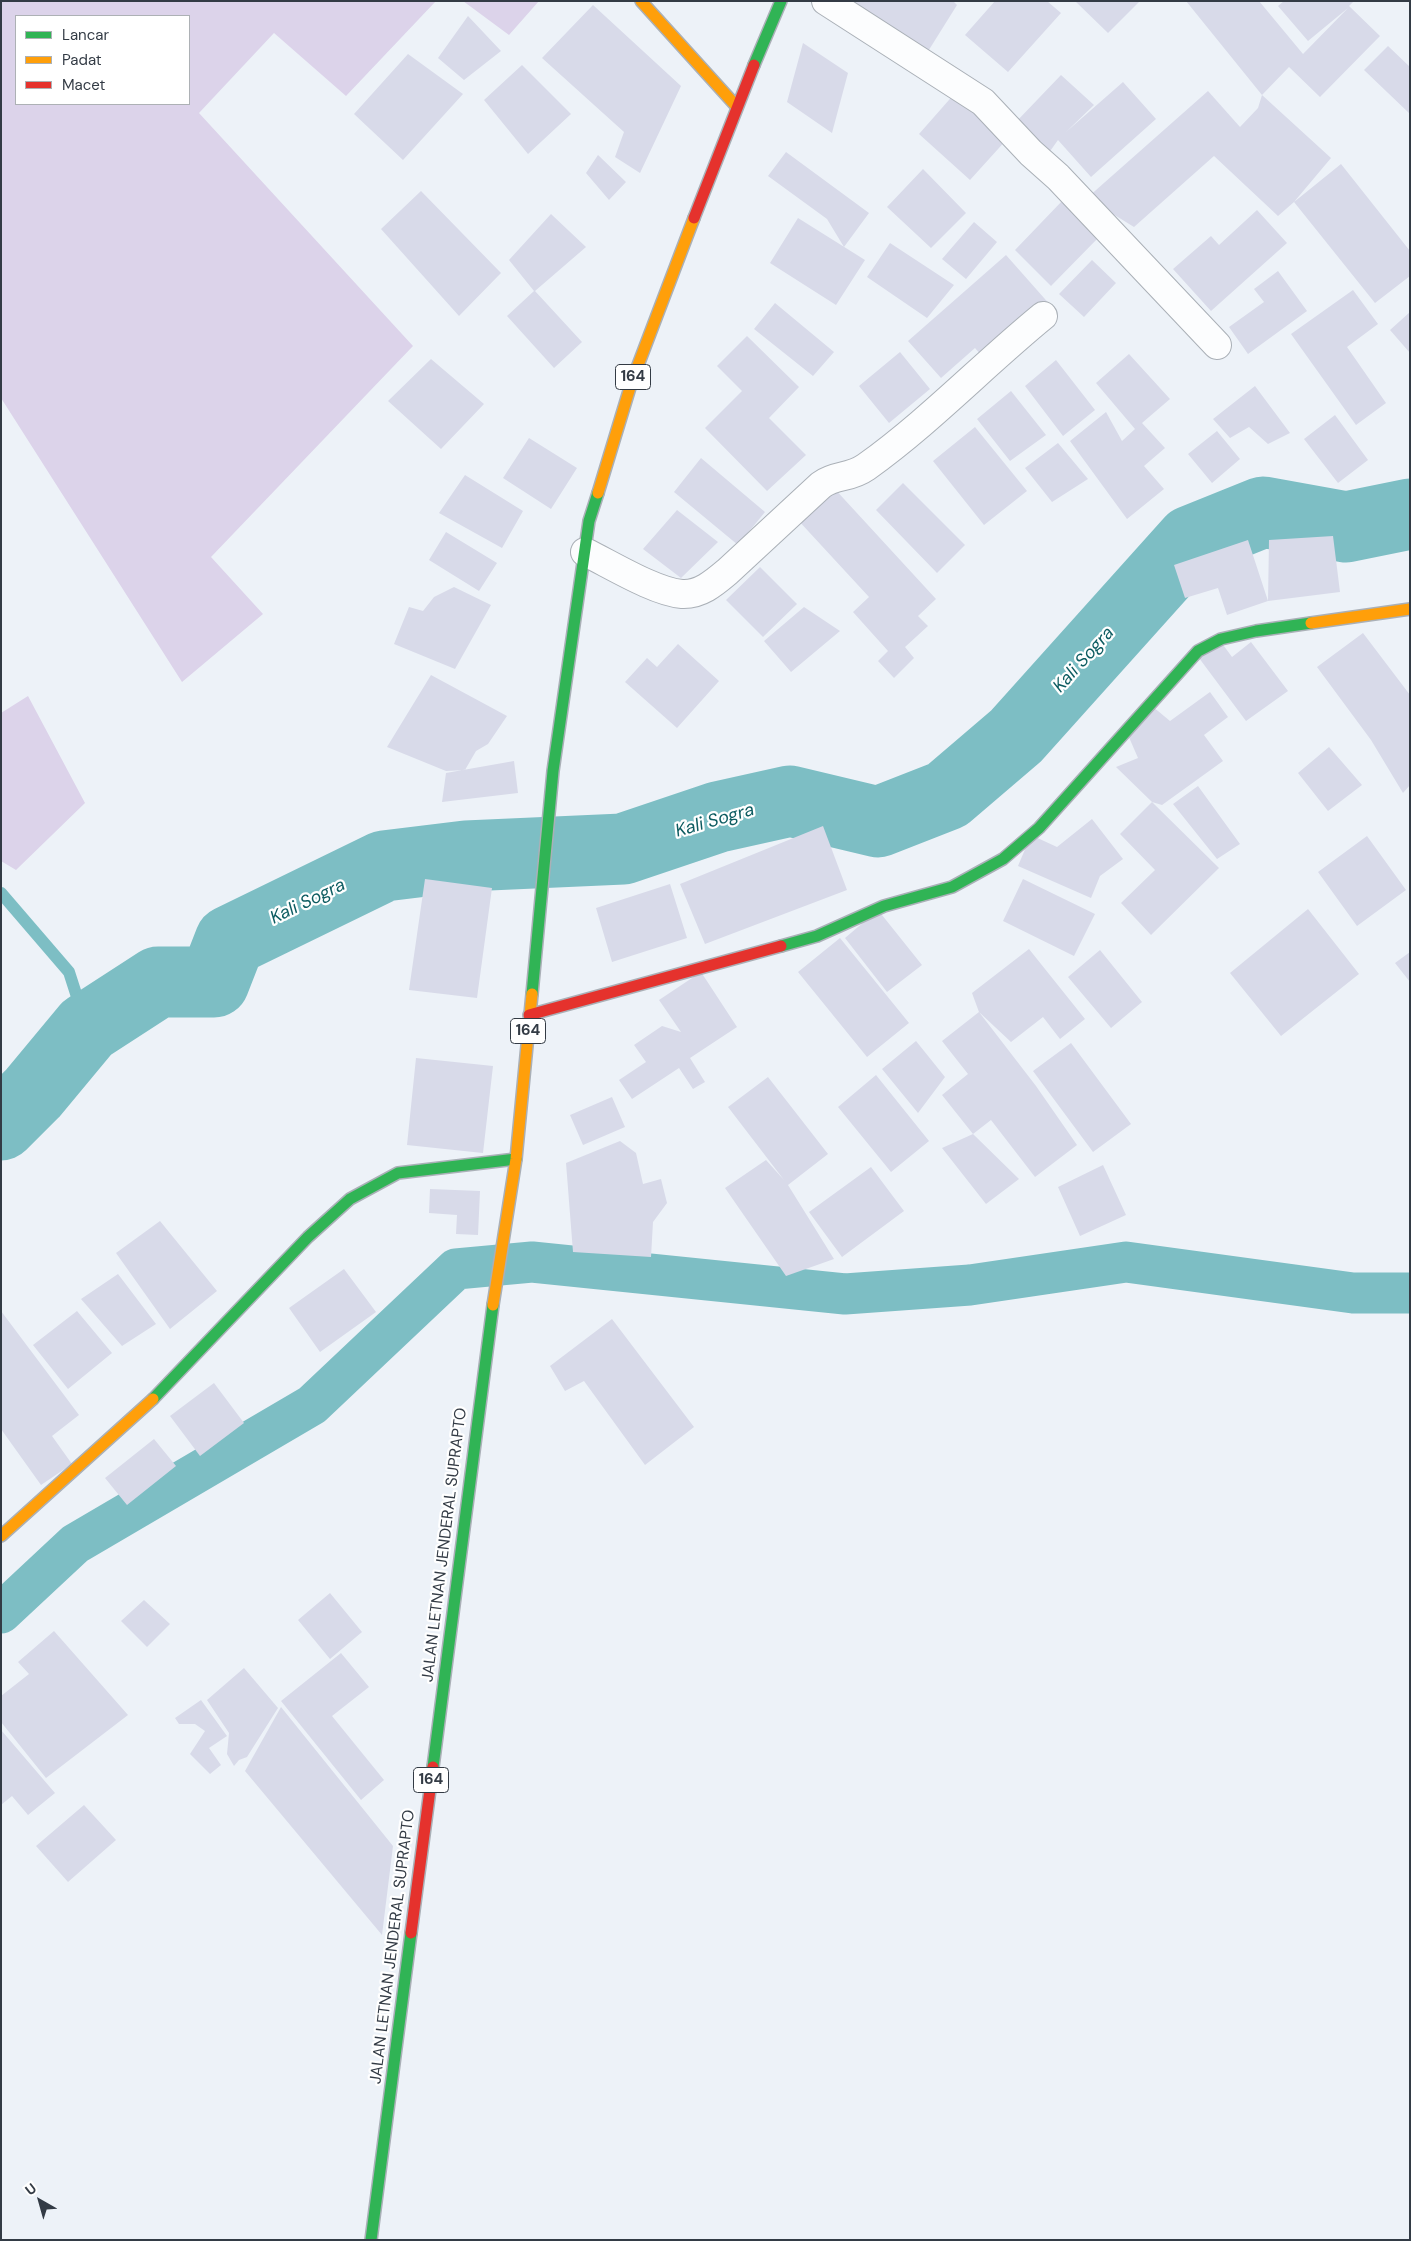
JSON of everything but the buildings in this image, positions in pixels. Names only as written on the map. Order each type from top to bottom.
[{"type":"main road","points":[[641,1],[737,107]]},
{"type":"main road","name":"164","points":[[585,552],[589,521],[632,381],[737,107],[781,1]]},
{"type":"main road","name":"JALAN LETNAN JENDERAL SUPRAPTO","points":[[371,2240],[492,1320],[516,1159],[553,771],[585,552]]},
{"type":"main road","points":[[529,1015],[817,936],[884,906],[952,887],[1003,859],[1039,828],[1198,651],[1221,638],[1256,631],[1410,609]]},
{"type":"main road","points":[[1,1536],[142,1410],[308,1237],[350,1199],[398,1173],[516,1159]]},
{"type":"street","points":[[826,1],[983,102],[1031,153],[1058,177],[1217,345]]},
{"type":"street","points":[[585,552],[649,585],[682,594],[700,591],[713,584],[727,572],[821,484],[834,477],[844,478],[858,472],[900,441],[997,354],[1043,316]]},
{"type":"shaded area","points":[[1,1],[436,1],[346,96],[274,33],[199,113],[413,346],[211,557],[263,614],[182,682],[1,398]]},
{"type":"shaded area","points":[[463,1],[539,1],[509,35]]},
{"type":"shaded area","points":[[28,696],[85,803],[16,870],[1,861],[1,713]]},
{"type":"waterway","name":"Kali Sogra","points":[[1,1125],[33,1093],[87,1028],[158,982],[214,982],[230,941],[384,866],[466,856],[623,849],[718,817],[790,801],[878,822],[947,795],[1016,736],[1191,541],[1263,512],[1346,527],[1410,514]]},
{"type":"waterway","points":[[1,893],[69,972],[87,1028]]},
{"type":"waterway","points":[[1,1613],[75,1544],[312,1405],[456,1269],[532,1262],[845,1294],[970,1285],[1126,1262],[1353,1293],[1410,1293]]},
{"type":"traffic: fast","points":[[754,65],[781,1]]},
{"type":"traffic: fast","points":[[532,994],[553,771],[589,521],[598,493]]},
{"type":"traffic: fast","points":[[781,946],[817,936],[884,906],[952,887],[1003,859],[1039,828],[1198,651],[1221,639],[1256,631],[1311,623]]},
{"type":"traffic: fast","points":[[153,1399],[308,1237],[350,1199],[398,1173],[516,1159]]},
{"type":"traffic: fast","points":[[433,1767],[493,1305]]},
{"type":"traffic: fast","points":[[371,2240],[411,1933]]},
{"type":"traffic: slow","points":[[641,1],[737,107]]},
{"type":"traffic: slow","points":[[598,493],[632,381],[694,218]]},
{"type":"traffic: slow","points":[[1311,623],[1410,609]]},
{"type":"traffic: slow","points":[[493,1305],[516,1159],[532,994]]},
{"type":"traffic: slow","points":[[1,1536],[153,1399]]},
{"type":"traffic: jam","points":[[694,218],[754,65]]},
{"type":"traffic: jam","points":[[529,1015],[781,946]]},
{"type":"traffic: jam","points":[[411,1933],[433,1767]]}]
